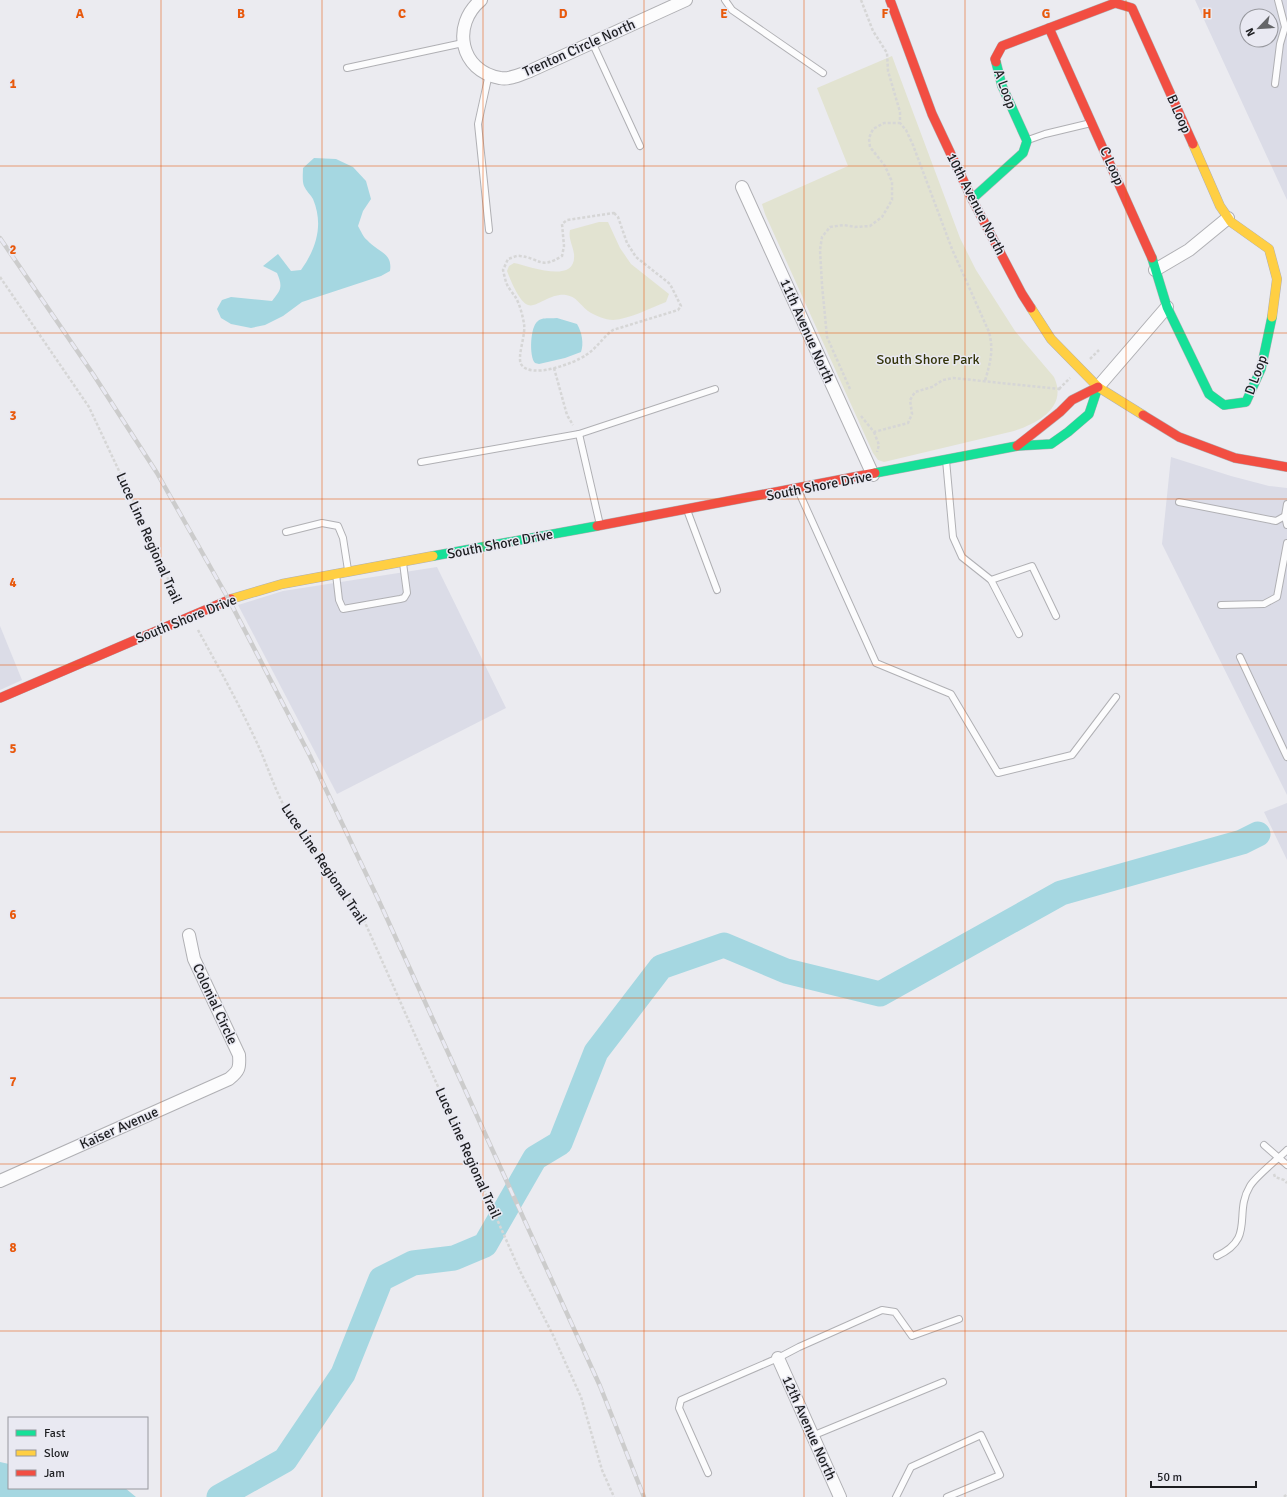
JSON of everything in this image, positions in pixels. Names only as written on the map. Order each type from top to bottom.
[{"type":"street","points":[[462,43],[463,29],[468,15],[481,0]]},
{"type":"street","name":"Trenton Circle North","points":[[462,43],[468,56],[477,67],[489,74],[501,78],[516,76],[686,0]]},
{"type":"street","name":"10th Avenue North","points":[[890,0],[932,114],[972,199],[1022,294],[1051,339],[1098,387]]},
{"type":"street","name":"A Loop","points":[[1027,141],[1002,86],[995,60],[1002,46],[1115,3],[1132,8]]},
{"type":"street","name":"B Loop","points":[[1132,8],[1220,206],[1228,218]]},
{"type":"street","name":"C Loop","points":[[1050,28],[1153,261],[1167,307]]},
{"type":"street","points":[[972,199],[1023,153],[1027,141]]},
{"type":"street","name":"11th Avenue North","points":[[742,187],[873,475]]},
{"type":"street","points":[[1156,270],[1189,250],[1228,218]]},
{"type":"street","name":"D Loop","points":[[1167,307],[1209,394],[1224,405],[1246,402],[1261,369],[1272,321],[1277,279],[1269,249],[1231,222],[1228,218]]},
{"type":"street","points":[[1167,307],[1098,387],[1179,438],[1235,458],[1287,467]]},
{"type":"street","name":"South Shore Drive","points":[[1017,446],[1060,412],[1072,400],[1098,387]]},
{"type":"street","name":"South Shore Drive","points":[[0,698],[229,600],[282,584],[798,490],[1017,446],[1051,444],[1089,414],[1098,387]]},
{"type":"street","name":"Colonial Circle","points":[[189,935],[194,959],[238,1055],[239,1064],[237,1073]]},
{"type":"street","name":"Kaiser Avenue","points":[[0,1181],[229,1079],[237,1073]]},
{"type":"street","name":"12th Avenue North","points":[[778,1358],[840,1497]]},
{"type":"lane","points":[[725,0],[732,10],[824,73]]},
{"type":"lane","points":[[1275,84],[1280,44],[1285,27],[1278,0]]},
{"type":"lane","points":[[592,42],[640,146]]},
{"type":"lane","points":[[348,68],[462,43]]},
{"type":"lane","points":[[489,74],[478,124],[489,230]]},
{"type":"lane","points":[[1027,141],[1045,134],[1092,123]]},
{"type":"lane","points":[[421,462],[579,434],[715,389]]},
{"type":"lane","points":[[579,434],[600,525]]},
{"type":"lane","points":[[946,460],[953,537],[962,556],[991,580],[1019,634]]},
{"type":"lane","points":[[798,490],[876,663],[951,694],[998,773],[1072,755],[1116,697]]},
{"type":"lane","points":[[1180,502],[1276,521],[1285,516]]},
{"type":"lane","points":[[1287,504],[1285,516],[1287,525]]},
{"type":"lane","points":[[687,510],[717,590]]},
{"type":"lane","points":[[286,532],[322,523],[338,526],[343,538],[348,572]]},
{"type":"lane","points":[[1221,605],[1264,604],[1277,597],[1287,543]]},
{"type":"lane","points":[[336,574],[343,609],[404,598],[408,593],[403,563]]},
{"type":"lane","points":[[991,580],[1032,566],[1056,616]]},
{"type":"lane","points":[[1240,657],[1287,757]]},
{"type":"lane","points":[[1264,1145],[1287,1165]]},
{"type":"lane","points":[[1217,1256],[1231,1248],[1241,1232],[1245,1197],[1250,1185],[1287,1150]]},
{"type":"lane","points":[[708,1473],[679,1408],[680,1400],[778,1358],[799,1346],[882,1310],[895,1312],[912,1336],[959,1319]]},
{"type":"lane","points":[[812,1436],[943,1382]]},
{"type":"lane","points":[[896,1497],[911,1467],[981,1435],[1000,1475],[948,1497]]},
{"type":"path","points":[[861,0],[873,31],[886,52],[888,71],[900,112],[900,123],[906,130],[913,145],[952,249],[989,332],[992,344],[992,355],[985,381]]},
{"type":"path","points":[[852,394],[827,337],[820,250],[822,238],[830,226],[870,226],[882,217],[892,200],[892,182],[885,166],[870,147],[869,138],[873,129],[884,123],[900,123]]},
{"type":"path","points":[[614,213],[618,217],[627,243],[636,257],[670,284],[681,306],[678,310],[613,330],[605,336],[594,350],[585,356],[554,368],[535,372],[526,369],[521,363],[520,357],[524,341],[524,325],[517,300],[506,284],[503,270],[508,260],[519,256],[541,263],[553,262],[562,256],[564,246],[562,224],[567,220],[614,213]]},
{"type":"path","name":"Luce Line Regional Trail","points":[[0,277],[89,408],[151,539],[181,610],[196,626],[236,700],[284,806],[338,887],[362,918],[517,1264],[556,1340],[581,1397],[602,1470],[614,1497]]},
{"type":"path","points":[[554,368],[567,416],[579,434]]},
{"type":"path","points":[[858,409],[874,432],[908,423],[912,414],[910,400],[915,392],[932,388],[943,380],[953,378],[1059,389],[1072,400]]},
{"type":"path","points":[[1270,1166],[1275,1177],[1284,1180],[1287,1183]]},
{"type":"path","points":[[1284,1497],[1287,1494]]},
{"type":"shaded area","points":[[1195,0],[1287,0],[1287,200]]},
{"type":"shaded area","points":[[1171,457],[1231,476],[1269,486],[1287,488],[1287,795],[1162,544]]},
{"type":"shaded area","points":[[437,567],[506,708],[337,794],[238,605],[283,591]]},
{"type":"shaded area","points":[[0,626],[22,680],[0,690]]},
{"type":"shaded area","points":[[1287,803],[1287,860],[1264,812]]},
{"type":"green space","name":"South Shore Park","points":[[892,56],[960,238],[976,270],[1015,331],[1054,377],[1057,388],[1057,397],[1054,405],[1048,412],[1041,418],[1023,428],[884,462],[878,460],[873,453],[765,214],[762,204],[848,166],[817,88]]},
{"type":"green space","points":[[599,222],[608,222],[620,248],[631,264],[669,294],[666,302],[633,315],[610,320],[593,314],[575,299],[566,295],[555,296],[532,305],[528,305],[521,300],[507,271],[509,266],[514,263],[540,270],[560,271],[568,269],[573,263],[574,254],[570,239],[570,230]]},
{"type":"water","points":[[314,158],[336,159],[353,167],[366,181],[371,199],[363,211],[358,226],[363,236],[387,256],[390,271],[381,276],[302,302],[283,316],[265,325],[251,328],[231,324],[221,318],[217,309],[222,300],[231,297],[272,301],[279,291],[280,282],[277,273],[263,266],[278,254],[291,271],[301,270],[311,254],[317,236],[318,218],[313,199],[303,184],[303,168]]},
{"type":"water","points":[[557,318],[577,324],[582,338],[581,352],[565,358],[539,364],[535,363],[532,355],[531,342],[535,324],[542,319]]},
{"type":"water","points":[[0,1462],[8,1464],[8,1489],[126,1489],[136,1497],[0,1497]]},
{"type":"waterway","points":[[219,1497],[285,1460],[343,1374],[381,1279],[413,1263],[454,1258],[485,1245],[535,1158],[560,1143],[596,1052],[661,967],[724,945],[786,971],[880,994],[1061,893],[1242,842],[1258,834]]},
{"type":"railway","points":[[0,238],[93,374],[157,473],[229,600],[310,756],[379,901],[600,1386],[644,1497]]},
{"type":"traffic: fast","points":[[972,199],[1023,153],[1027,141],[1002,86],[996,62]]},
{"type":"traffic: fast","points":[[1152,258],[1167,307],[1209,394],[1224,405],[1246,402],[1261,369],[1272,317]]},
{"type":"traffic: fast","points":[[875,473],[1017,446],[1051,444],[1089,414],[1098,387]]},
{"type":"traffic: fast","points":[[433,556],[597,526]]},
{"type":"traffic: slow","points":[[1193,144],[1220,206],[1231,222],[1269,249],[1277,279],[1272,317]]},
{"type":"traffic: slow","points":[[1031,308],[1051,339],[1098,387],[1143,415]]},
{"type":"traffic: slow","points":[[231,599],[282,584],[433,556]]},
{"type":"traffic: jam","points":[[890,0],[932,114],[972,199],[1022,294],[1031,308]]},
{"type":"traffic: jam","points":[[996,62],[995,59],[1002,46],[1115,3],[1132,8],[1193,144]]},
{"type":"traffic: jam","points":[[1049,28],[1152,258]]},
{"type":"traffic: jam","points":[[1017,446],[1060,412],[1072,400],[1098,387]]},
{"type":"traffic: jam","points":[[1143,415],[1179,437],[1235,458],[1287,467]]},
{"type":"traffic: jam","points":[[597,526],[875,473]]},
{"type":"traffic: jam","points":[[0,698],[231,599]]}]
